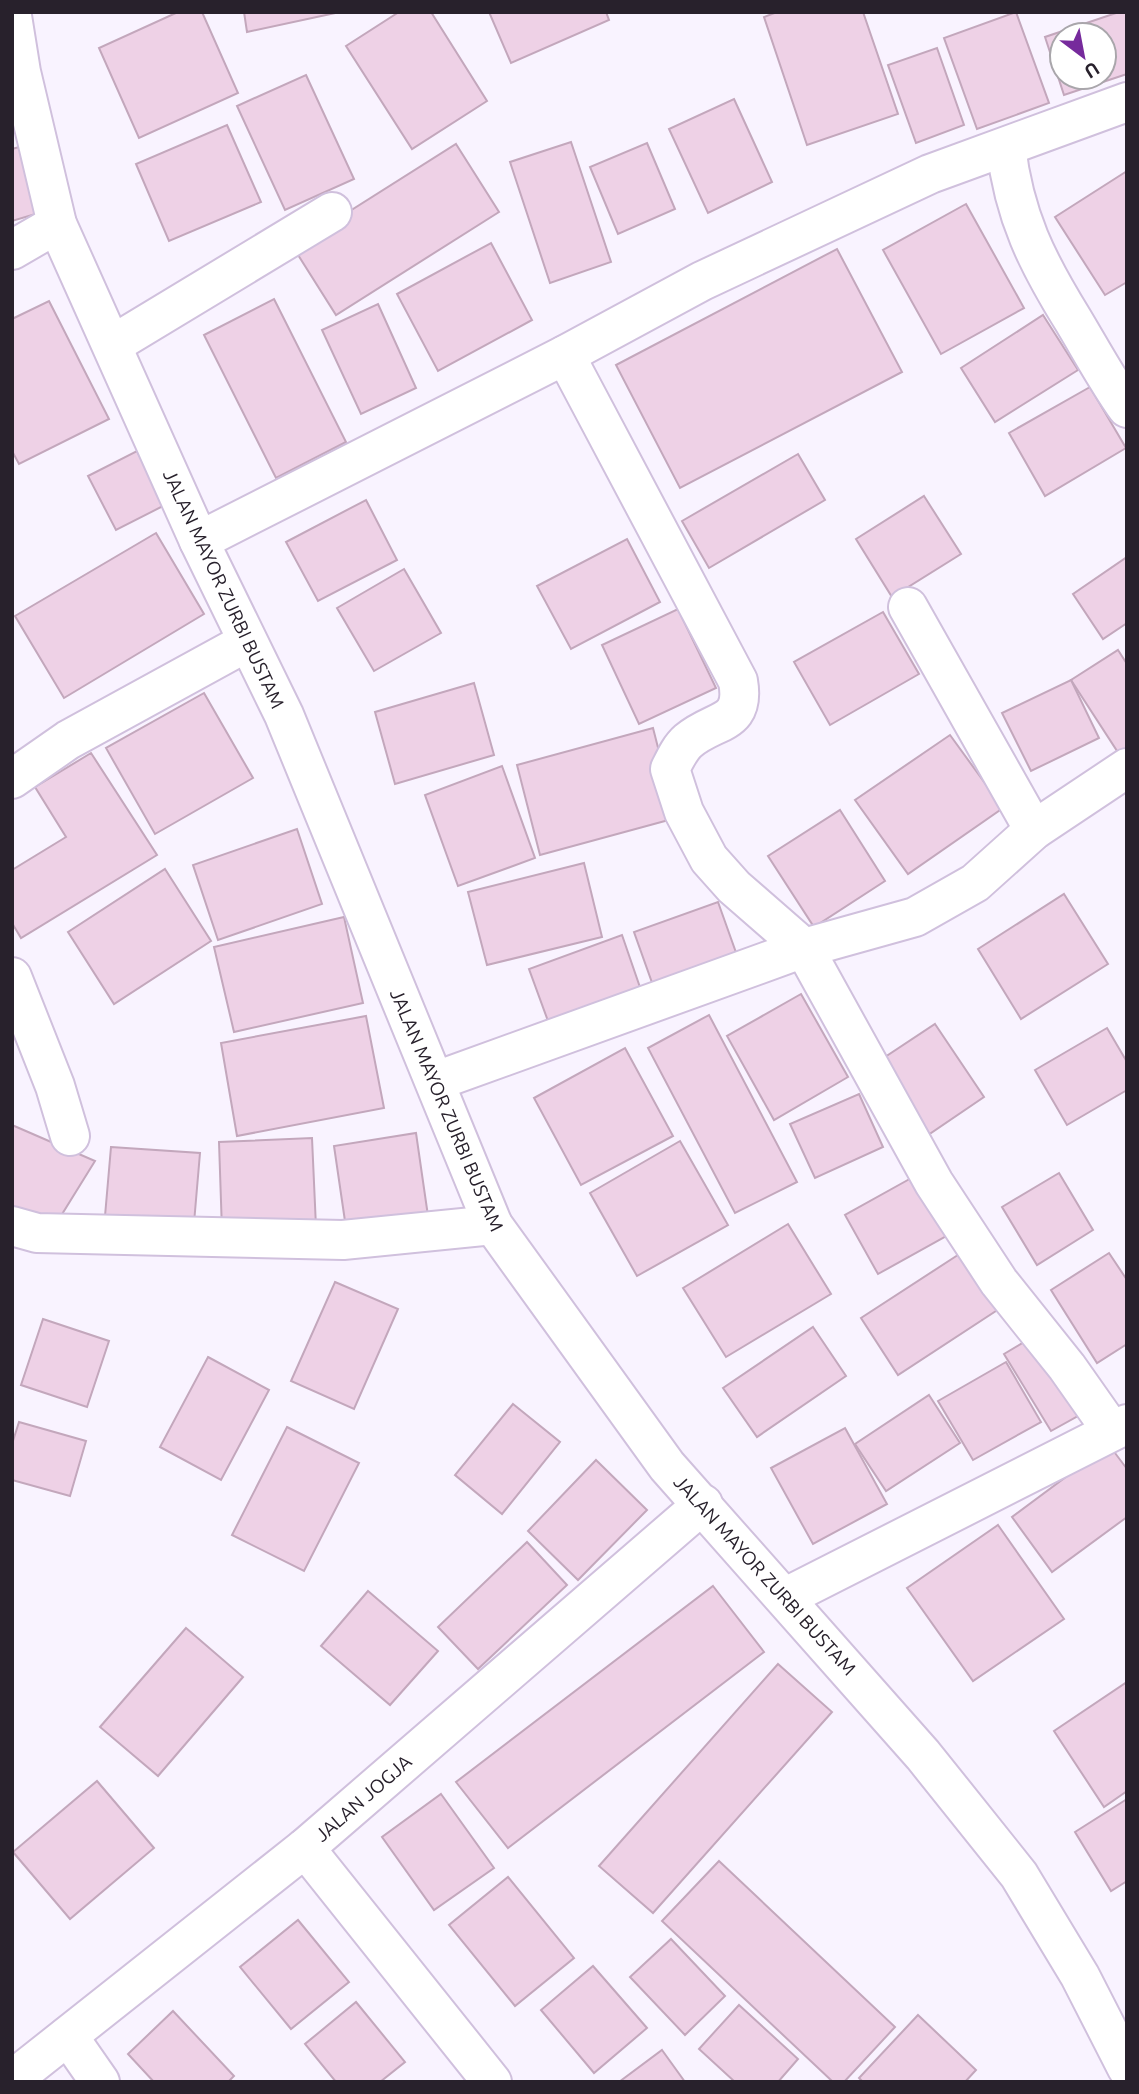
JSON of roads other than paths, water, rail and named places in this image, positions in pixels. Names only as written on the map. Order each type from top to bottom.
[{"type":"street","name":"JALAN MAYOR ZURBI BUSTAM","points":[[12,16],[20,72],[57,224],[199,541],[284,715],[493,1225],[667,1466],[704,1504],[923,1755],[1019,1875],[1080,1976],[1127,2068]]},
{"type":"street","points":[[199,541],[565,355],[702,281],[930,174],[1127,102]]},
{"type":"street","points":[[1006,147],[1017,211],[1030,244],[1047,280],[1127,408]]},
{"type":"street","points":[[112,345],[332,212]]},
{"type":"street","points":[[12,250],[57,224]]},
{"type":"street","points":[[565,355],[738,681],[741,700],[735,713],[688,741],[670,769],[684,812],[709,859],[734,887],[804,948],[934,1184],[999,1282],[1119,1428],[786,1597]]},
{"type":"street","points":[[908,607],[1034,830]]},
{"type":"street","points":[[12,779],[68,740],[247,642]]},
{"type":"street","points":[[436,1082],[804,948],[915,918],[975,883],[1034,830],[1127,768]]},
{"type":"street","points":[[12,977],[55,1086],[70,1136]]},
{"type":"street","points":[[12,1226],[37,1233],[343,1240],[493,1225]]},
{"type":"street","name":"JALAN JOGJA","points":[[12,2080],[305,1848],[704,1504]]},
{"type":"street","points":[[305,1848],[492,2082]]},
{"type":"street","points":[[68,2036],[100,2082]]}]
